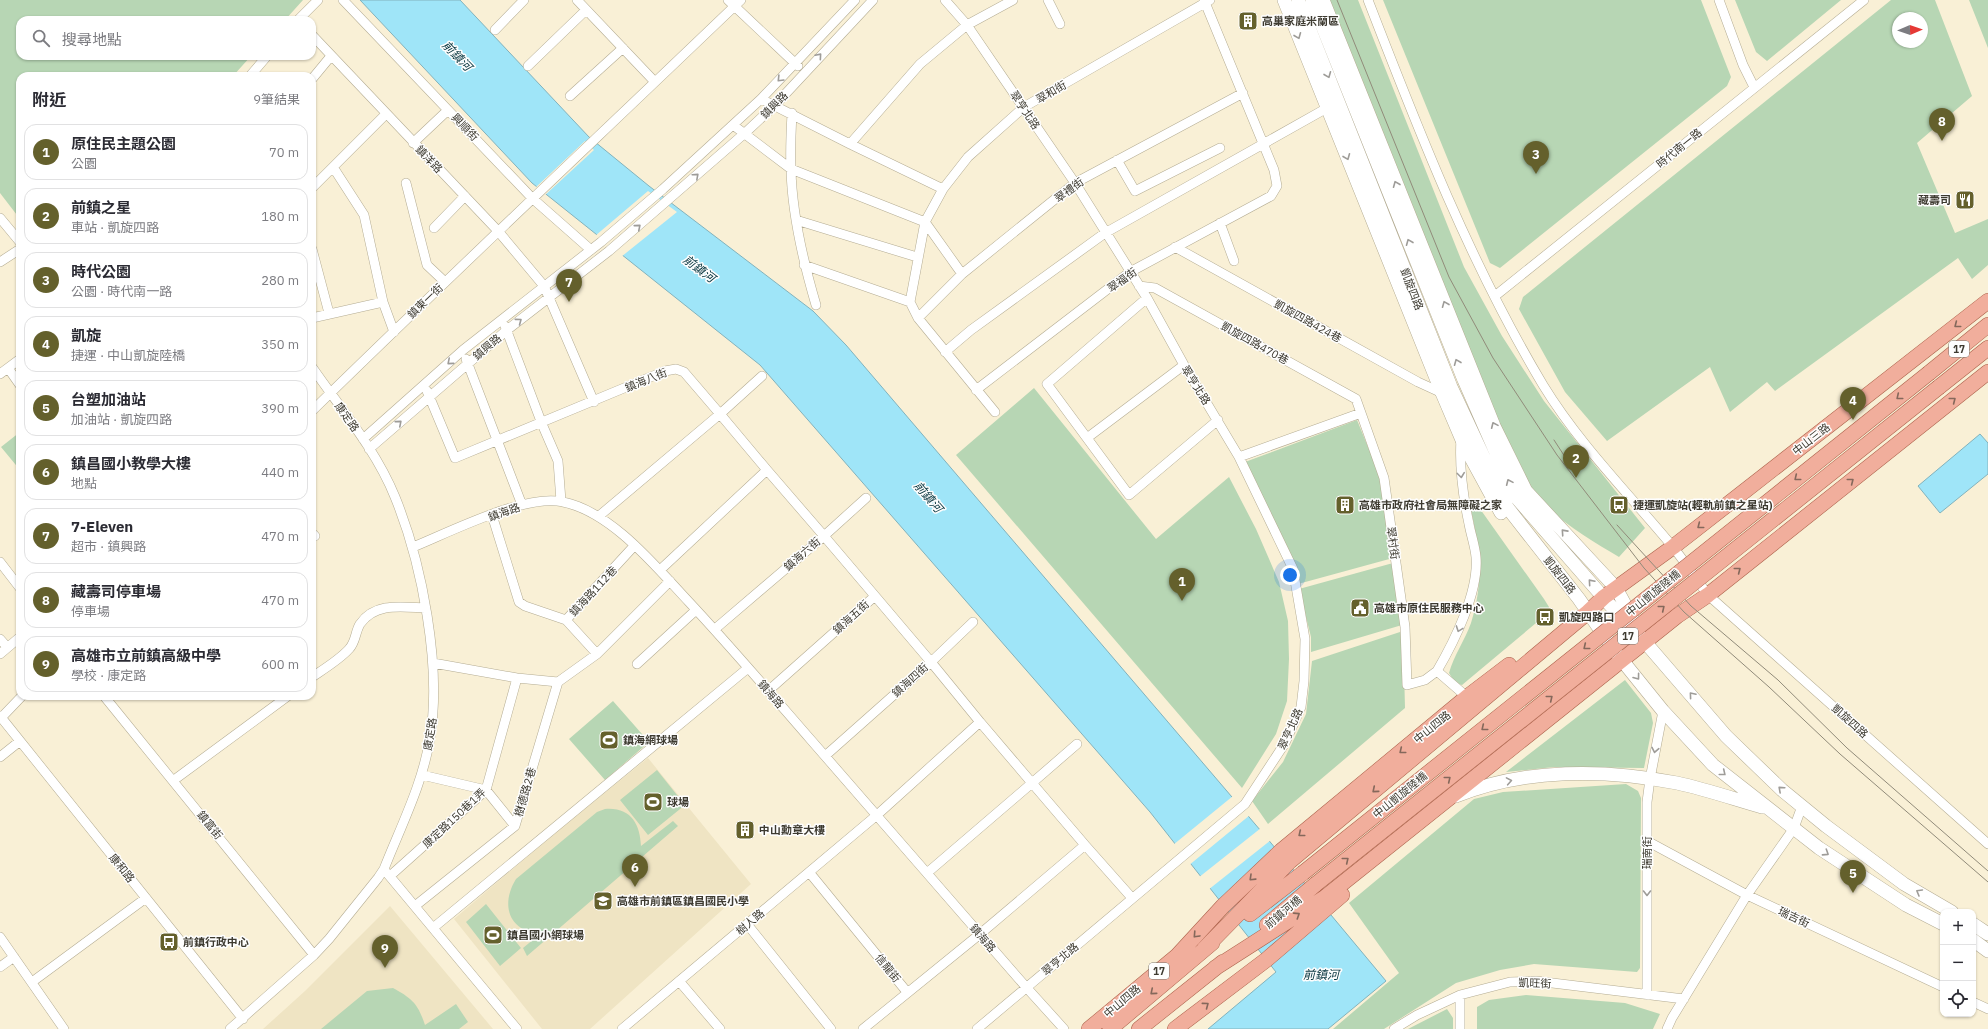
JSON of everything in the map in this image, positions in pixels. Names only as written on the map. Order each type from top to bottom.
[{"type":"main road","name":"中山三路","points":[[1673,548],[1988,301]]},
{"type":"main road","name":"中山凱旋陸橋","points":[[1303,873],[1988,326]]},
{"type":"main road","name":"中山凱旋陸橋","points":[[1316,884],[1988,348]]},
{"type":"main road","name":"17","points":[[1175,1029],[1266,960],[1326,902],[1445,800],[1988,372]]},
{"type":"main road","name":"中山四路","points":[[1089,1029],[1177,956],[1223,906],[1610,593],[1673,548]]},
{"type":"main road","name":"中山四路","points":[[1286,856],[1467,697],[1570,615],[1588,612]]},
{"type":"main road","name":"17","points":[[1326,902],[1618,673],[1623,659]]},
{"type":"main road","name":"17","points":[[1235,921],[1286,856]]},
{"type":"main road","name":"前鎮河橋","points":[[1235,921],[1303,873]]},
{"type":"main road","name":"前鎮河橋","points":[[1251,941],[1316,884]]},
{"type":"main road","name":"前鎮河橋","points":[[1251,941],[1326,902]]},
{"type":"main road","name":"中山四路","points":[[1110,1029],[1235,921]]},
{"type":"main road","name":"17","points":[[1139,1029],[1251,941]]},
{"type":"street","points":[[302,16],[318,0]]},
{"type":"street","name":"興順街","points":[[343,0],[448,110],[591,250]]},
{"type":"street","points":[[495,30],[524,0]]},
{"type":"street","points":[[577,0],[655,82],[734,2],[795,63],[806,72]]},
{"type":"street","name":"鎮興路","points":[[363,439],[463,350],[601,242],[657,194],[761,99],[855,0]]},
{"type":"street","name":"鎮興路","points":[[369,449],[507,330],[609,251],[745,133],[775,105],[873,0]]},
{"type":"street","name":"翠亨北路","points":[[945,0],[967,26],[1075,183],[1147,298],[1184,365],[1239,457],[1293,569],[1305,639],[1304,681],[1301,707],[1285,743],[1245,804],[977,1029]]},
{"type":"street","points":[[850,144],[920,64],[967,26],[1013,0]]},
{"type":"street","points":[[1048,0],[1060,24]]},
{"type":"street","name":"凱旋四路","points":[[1284,0],[1442,393],[1461,436],[1500,511],[1564,594],[1579,599]]},
{"type":"street","name":"凱旋四路","points":[[1298,0],[1446,373],[1478,447],[1507,507],[1579,599]]},
{"type":"street","name":"凱旋四路","points":[[1312,0],[1464,380],[1516,496],[1610,593]]},
{"type":"street","name":"凱旋四路","points":[[1323,0],[1494,426],[1526,491],[1610,593],[1645,642],[1726,736],[1782,790],[1802,806],[1904,884],[1947,909]]},
{"type":"street","name":"凱旋四路","points":[[1368,0],[1419,132],[1477,263],[1543,385],[1568,422],[1624,492],[1673,548],[1708,594],[1988,844]]},
{"type":"street","points":[[1719,0],[1743,66],[1754,87]]},
{"type":"street","name":"時代南一路","points":[[1495,296],[1864,0]]},
{"type":"street","points":[[1207,1],[1264,143]]},
{"type":"street","name":"翠和街","points":[[910,302],[917,257],[925,222],[943,189],[968,157],[1024,107],[1207,1]]},
{"type":"street","points":[[528,66],[586,10]]},
{"type":"street","name":"鎮洋路","points":[[316,39],[498,231],[544,286],[594,402]]},
{"type":"street","points":[[570,96],[623,48]]},
{"type":"street","points":[[316,74],[331,56]]},
{"type":"street","points":[[253,72],[264,60]]},
{"type":"street","name":"鎮東一街","points":[[316,406],[535,195],[594,142],[655,82]]},
{"type":"street","name":"翠禮街","points":[[918,318],[962,274],[1075,183],[1243,93]]},
{"type":"street","points":[[761,99],[943,189]]},
{"type":"street","points":[[945,352],[971,330],[1105,233],[1327,108]]},
{"type":"street","points":[[413,142],[448,110]]},
{"type":"street","points":[[792,113],[791,169],[796,220],[804,265],[816,305]]},
{"type":"street","points":[[316,184],[386,114]]},
{"type":"street","points":[[733,125],[791,169],[925,222],[962,274]]},
{"type":"street","name":"翠福街","points":[[976,390],[1130,272],[1271,196],[1277,186],[1274,170],[1264,143]]},
{"type":"street","points":[[1117,160],[1135,191],[1220,148]]},
{"type":"street","points":[[333,167],[364,215],[383,302],[394,332]]},
{"type":"street","points":[[406,183],[427,266],[445,282]]},
{"type":"street","points":[[434,228],[464,196]]},
{"type":"street","points":[[0,218],[16,237]]},
{"type":"street","points":[[796,220],[917,257]]},
{"type":"street","points":[[1220,223],[1234,261]]},
{"type":"street","name":"凱旋四路424巷","points":[[1175,247],[1411,378],[1442,393]]},
{"type":"street","points":[[0,262],[16,252]]},
{"type":"street","points":[[316,264],[329,313]]},
{"type":"street","points":[[804,265],[910,302],[918,318],[995,412]]},
{"type":"street","name":"凱旋四路470巷","points":[[1139,286],[1155,288],[1356,399],[1361,413]]},
{"type":"street","points":[[1147,298],[1047,384],[1129,495],[1218,420]]},
{"type":"street","points":[[316,317],[383,302]]},
{"type":"street","points":[[502,318],[542,424],[558,461],[561,501]]},
{"type":"street","points":[[463,350],[522,505]]},
{"type":"street","points":[[16,362],[4,371],[16,382]]},
{"type":"street","points":[[1087,438],[1184,365]]},
{"type":"street","name":"鎮海八街","points":[[429,396],[455,458],[542,424],[665,371],[676,369],[684,372],[767,470]]},
{"type":"street","name":"康定路","points":[[230,1029],[314,955],[329,939],[384,868],[422,775],[430,738],[434,701],[433,663],[425,608],[412,547],[395,496],[363,439],[316,373]]},
{"type":"street","points":[[598,516],[720,414],[762,376]]},
{"type":"street","points":[[424,384],[429,396]]},
{"type":"street","points":[[1239,457],[1361,413]]},
{"type":"street","name":"翠村街","points":[[1361,413],[1384,478],[1404,626],[1408,684],[1425,680],[1437,671]]},
{"type":"street","points":[[1461,436],[1460,465],[1462,485],[1476,558],[1474,579],[1458,633],[1437,671],[1467,697]]},
{"type":"street","points":[[660,570],[767,470]]},
{"type":"street","name":"鎮海六街","points":[[715,629],[824,536],[767,470]]},
{"type":"street","points":[[824,536],[866,498]]},
{"type":"street","name":"鎮海路","points":[[412,547],[492,515],[534,501],[561,501],[583,507],[598,516],[660,570],[715,629],[1064,1029]]},
{"type":"street","name":"鎮海路112巷","points":[[492,515],[519,602],[525,606],[566,620],[634,546]]},
{"type":"street","name":"鎮海五街","points":[[768,691],[875,596],[824,536]]},
{"type":"street","points":[[0,562],[16,583]]},
{"type":"street","points":[[433,663],[517,678],[558,682],[597,654],[670,581]]},
{"type":"street","name":"鎮海四街","points":[[825,756],[931,662],[875,596]]},
{"type":"street","points":[[1579,599],[1663,712],[1713,765],[1767,809],[1819,848],[1906,905],[1940,922]]},
{"type":"street","points":[[316,675],[349,649],[354,641],[359,626],[366,617],[375,610],[388,607],[425,608]]},
{"type":"street","points":[[637,664],[696,610]]},
{"type":"street","points":[[566,620],[597,654]]},
{"type":"street","points":[[973,622],[931,662],[1032,784],[1132,898]]},
{"type":"street","points":[[0,639],[4,650],[16,640]]},
{"type":"street","points":[[433,928],[748,668]]},
{"type":"street","name":"康定路150巷1弄","points":[[390,876],[486,790],[517,678]]},
{"type":"street","name":"樹德路2巷","points":[[415,906],[515,826],[558,682]]},
{"type":"street","points":[[0,718],[18,700]]},
{"type":"street","name":"鎮富街","points":[[107,700],[174,780],[314,955]]},
{"type":"street","points":[[174,780],[283,700]]},
{"type":"street","name":"瑞南街","points":[[1647,995],[1647,802],[1663,712]]},
{"type":"street","name":"康和路","points":[[0,718],[243,1019]]},
{"type":"street","name":"樹人路","points":[[622,1029],[877,815],[980,722]]},
{"type":"street","points":[[0,757],[20,741]]},
{"type":"street","points":[[927,873],[1077,744]]},
{"type":"street","points":[[1445,800],[1470,790],[1506,781],[1560,774],[1610,774],[1678,783],[1767,809]]},
{"type":"street","points":[[422,775],[486,790],[515,826]]},
{"type":"street","points":[[1667,1029],[1672,1018],[1747,895],[1794,828],[1802,806]]},
{"type":"street","name":"瑞吉街","points":[[1647,841],[1747,895],[1940,986]]},
{"type":"street","name":"信龍街","points":[[809,872],[908,992],[980,934],[1085,844]]},
{"type":"street","points":[[384,868],[517,1029]]},
{"type":"street","points":[[32,982],[146,898]]},
{"type":"street","points":[[748,924],[831,1029]]},
{"type":"street","points":[[1976,926],[1988,934]]},
{"type":"street","points":[[0,937],[64,1029]]},
{"type":"street","points":[[1976,942],[1988,951]]},
{"type":"street","points":[[0,967],[14,957]]},
{"type":"street","points":[[679,981],[720,1029]]},
{"type":"street","name":"凱旺街","points":[[1394,1029],[1417,1015],[1460,995],[1510,982],[1536,981],[1684,999]]},
{"type":"street","points":[[863,1029],[908,992]]},
{"type":"street","points":[[1460,995],[1460,1029]]},
{"type":"street","points":[[1976,1003],[1988,1009]]},
{"type":"shaded area","name":"高雄市前鎮區鎮昌國民小學","points":[[648,758],[751,884],[590,1029],[542,1029],[454,919],[562,827]]},
{"type":"shaded area","points":[[390,906],[493,1029],[263,1029],[305,991]]},
{"type":"green space","points":[[0,0],[303,0],[289,16],[16,16],[16,60],[247,60],[237,72],[16,72],[16,214],[0,193]]},
{"type":"green space","points":[[1326,0],[1358,0],[1464,267],[1502,336],[1544,401],[1645,528],[1619,557],[1559,518],[1538,498],[1522,472],[1499,424]]},
{"type":"green space","points":[[1383,0],[1701,0],[1731,77],[1727,86],[1500,268],[1490,263]]},
{"type":"green space","points":[[1735,0],[1841,0],[1767,61],[1756,52]]},
{"type":"green space","points":[[1891,0],[1935,0],[1972,96],[1917,143],[1955,233],[1988,219],[1988,265],[1972,279],[1958,258],[1775,391],[1767,382],[1730,412],[1710,367],[1607,441],[1565,392],[1519,309],[1523,297]]},
{"type":"green space","points":[[1969,0],[1988,0],[1988,48]]},
{"type":"green space","points":[[1034,388],[1156,539],[1229,477],[1256,529],[1279,582],[1288,621],[1289,659],[1287,701],[1276,734],[1242,788],[956,455]]},
{"type":"green space","points":[[1357,420],[1381,479],[1393,558],[1298,584],[1245,462]]},
{"type":"green space","points":[[16,435],[16,465],[1,447]]},
{"type":"green space","points":[[1478,506],[1549,607],[1548,613],[1462,685],[1455,683],[1449,673],[1471,623],[1478,593],[1479,566],[1477,539],[1471,510]]},
{"type":"green space","points":[[1393,563],[1402,625],[1311,652],[1311,637],[1299,589]]},
{"type":"green space","points":[[1403,631],[1405,708],[1268,824],[1252,801],[1283,762],[1306,714],[1312,661]]},
{"type":"green space","points":[[1625,680],[1651,713],[1653,723],[1644,768],[1554,767],[1506,772]]},
{"type":"green space","name":"鎮海網球場","points":[[613,701],[649,742],[605,780],[569,739]]},
{"type":"green space","name":"球場","points":[[657,770],[685,805],[648,835],[620,800]]},
{"type":"green space","points":[[1626,784],[1638,791],[1641,798],[1640,968],[1637,972],[1534,964],[1500,970],[1456,983],[1384,1029],[1333,1029],[1399,973],[1349,903],[1474,799],[1503,792]]},
{"type":"green space","points":[[605,809],[621,811],[628,814],[632,818],[639,831],[641,846],[673,821],[678,826],[527,956],[523,948],[540,934],[529,932],[521,928],[510,915],[508,907],[509,898],[511,889],[516,879],[597,812]]},
{"type":"green space","name":"鎮昌國小網球場","points":[[486,904],[521,948],[500,966],[466,922]]},
{"type":"green space","points":[[393,988],[405,995],[414,1003],[420,1012],[425,1025],[456,1004],[468,1022],[459,1029],[321,1029],[367,991]]},
{"type":"green space","points":[[1526,995],[1625,1003],[1660,1014],[1653,1029],[1477,1029],[1477,1007],[1489,1000]]},
{"type":"green space","points":[[1447,1009],[1453,1018],[1453,1029],[1408,1029]]},
{"type":"water","name":"前鎮河","points":[[360,0],[460,0],[589,137],[649,186],[813,311],[846,345],[1261,831],[1386,981],[1328,1029],[1208,1029],[1276,972],[1150,812],[760,365],[532,183]]},
{"type":"water","points":[[1980,434],[1988,443],[1988,474],[1940,513],[1918,486]]},
{"type":"pier","points":[[585,141],[594,150],[544,196],[535,188]]},
{"type":"pier","points":[[648,191],[677,212],[621,257],[595,236]]},
{"type":"pier","points":[[1233,796],[1250,815],[1188,866],[1173,845]]},
{"type":"pier","points":[[1261,828],[1271,840],[1208,890],[1198,878]]},
{"type":"tram line","points":[[1337,0],[1449,277],[1493,358],[1557,455],[1644,568],[1684,612],[1769,687],[1840,754],[1988,882]]},
{"type":"tram line","points":[[1554,440],[1569,463]]},
{"type":"tram line","points":[[1617,525],[1691,606],[1778,680],[1847,748],[1988,871]]},
{"type":"place","name":"高巢家庭米蘭區","points":[[1248,21]]},
{"type":"place","name":"藏壽司停車場","points":[[1942,141]]},
{"type":"place","name":"時代公園","points":[[1536,174]]},
{"type":"place","name":"藏壽司","points":[[1965,200]]},
{"type":"place","name":"7-Eleven","points":[[569,302]]},
{"type":"place","name":"凱旋","points":[[1853,420]]},
{"type":"place","name":"前鎮之星","points":[[1576,478]]},
{"type":"place","name":"高雄市政府社會局無障礙之家","points":[[1345,505]]},
{"type":"place","name":"捷運凱旋站(輕軌前鎮之星站)","points":[[1619,505]]},
{"type":"place","name":"原住民主題公園","points":[[1182,601]]},
{"type":"place","name":"高雄市原住民服務中心","points":[[1360,608]]},
{"type":"place","name":"凱旋四路口","points":[[1545,617]]},
{"type":"place","name":"鎮海網球場","points":[[609,740]]},
{"type":"place","name":"球場","points":[[653,802]]},
{"type":"place","name":"中山勳章大樓","points":[[745,830]]},
{"type":"place","name":"鎮昌國小教學大樓","points":[[635,887]]},
{"type":"place","name":"台塑加油站","points":[[1853,893]]},
{"type":"place","name":"高雄市前鎮區鎮昌國民小學","points":[[603,901]]},
{"type":"place","name":"鎮昌國小網球場","points":[[493,935]]},
{"type":"place","name":"前鎮行政中心","points":[[169,942]]},
{"type":"place","name":"高雄市立前鎮高級中學","points":[[385,968]]}]
